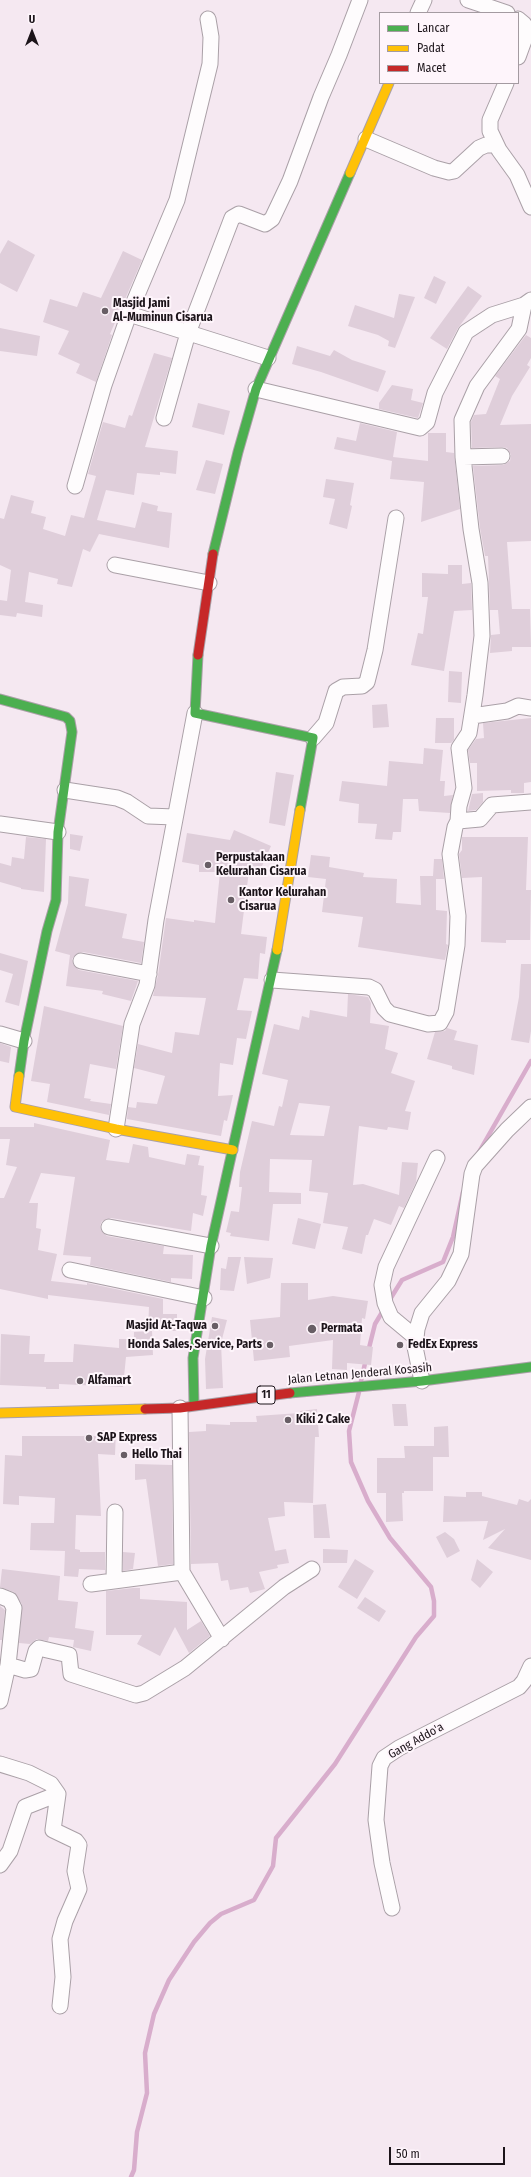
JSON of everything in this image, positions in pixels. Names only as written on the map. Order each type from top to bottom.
[{"type":"main road","points":[[187,1406],[211,1246],[272,980],[313,738],[195,713],[198,664],[208,583],[238,452],[256,389],[268,358],[366,139],[389,84]]},
{"type":"main road","points":[[0,699],[66,717],[70,721],[72,732],[58,832],[56,900],[47,932],[24,1041],[15,1107],[116,1129],[233,1150]]},
{"type":"main road","name":"Jalan Letnan Jenderal Kosasih","points":[[0,1413],[187,1406],[267,1395],[422,1381],[531,1367]]},
{"type":"street","points":[[164,418],[188,333],[232,218],[239,214],[265,224],[272,219],[281,202],[360,0]]},
{"type":"street","points":[[418,12],[424,0]]},
{"type":"street","points":[[468,0],[510,11]]},
{"type":"street","points":[[75,486],[104,385],[129,314],[170,217],[185,167],[210,64],[211,36],[208,19]]},
{"type":"street","points":[[519,19],[524,24],[526,35],[519,53]]},
{"type":"street","points":[[506,84],[490,120],[490,131],[496,145],[517,176],[531,207]]},
{"type":"street","points":[[366,139],[434,168],[449,172],[454,171],[478,148],[486,145],[496,145]]},
{"type":"street","points":[[256,389],[420,428],[427,422],[434,393],[466,332],[492,316],[528,302],[525,332],[477,386],[462,420],[463,457],[471,529],[480,583],[482,636],[469,733],[459,748],[464,788],[450,854],[458,908],[457,945],[446,1012],[440,1023],[428,1024],[390,1014],[384,1008],[375,990],[370,987],[272,980]]},
{"type":"street","points":[[129,314],[268,358]]},
{"type":"street","points":[[463,457],[502,456]]},
{"type":"street","points":[[313,738],[326,723],[336,691],[343,687],[365,686],[367,682],[375,650],[396,518]]},
{"type":"street","points":[[115,565],[208,583]]},
{"type":"street","points":[[472,716],[507,711],[527,705]]},
{"type":"street","points":[[116,1129],[132,1024],[143,998],[149,974],[156,920],[195,713]]},
{"type":"street","points":[[65,790],[117,798],[127,802],[148,816],[175,817]]},
{"type":"street","points":[[458,821],[480,819],[492,805],[531,802]]},
{"type":"street","points":[[0,824],[58,832]]},
{"type":"street","points":[[81,961],[149,974]]},
{"type":"street","points":[[0,1034],[24,1041]]},
{"type":"street","points":[[422,1381],[415,1337],[422,1313],[448,1281],[461,1254],[470,1182],[475,1166],[506,1130],[531,1107]]},
{"type":"street","points":[[415,1337],[391,1317],[385,1302],[382,1285],[386,1267],[437,1158]]},
{"type":"street","points":[[109,1227],[211,1246]]},
{"type":"street","points":[[70,1270],[204,1298]]},
{"type":"street","points":[[187,1406],[182,1572],[222,1639]]},
{"type":"street","points":[[114,1581],[115,1512]]},
{"type":"street","points":[[8,1665],[25,1670],[31,1669],[36,1651],[39,1648],[69,1655],[71,1674],[110,1688],[140,1694],[149,1691],[185,1668],[284,1587],[312,1569]]},
{"type":"street","points":[[91,1584],[182,1572]]},
{"type":"street","points":[[0,1596],[10,1600],[14,1605],[8,1665],[0,1701]]},
{"type":"street","name":"Gang Addo'a","points":[[392,1908],[382,1863],[376,1820],[380,1766],[384,1758],[399,1748],[519,1688],[531,1666]]},
{"type":"street","points":[[0,1764],[43,1779],[51,1784],[58,1794],[53,1829],[78,1843],[75,1871],[80,1886],[65,1921],[60,1939],[63,1977],[60,2006]]},
{"type":"street","points":[[0,1865],[10,1851],[25,1807],[58,1794]]},
{"type":"building","points":[[8,240],[35,255],[17,292],[0,283],[0,254]]},
{"type":"building","points":[[123,251],[142,260],[110,334],[112,335],[96,382],[76,373],[80,364],[58,354],[69,331],[43,322],[50,299],[77,307],[83,292],[101,298]]},
{"type":"building","points":[[434,276],[446,282],[436,304],[424,298]]},
{"type":"building","points":[[468,286],[482,296],[458,328],[447,349],[430,338]]},
{"type":"building","points":[[399,294],[415,297],[395,348],[388,346],[389,341],[378,335],[348,326],[355,305],[394,318]]},
{"type":"building","points":[[0,328],[40,336],[37,356],[0,351]]},
{"type":"building","points":[[526,335],[531,338],[531,358],[527,365],[530,367],[512,396],[500,425],[531,424],[531,541],[507,542],[512,609],[530,609],[531,647],[512,647],[512,651],[490,653],[491,635],[500,634],[498,610],[490,610],[488,556],[485,556],[480,528],[473,466],[503,465],[510,461],[511,455],[507,448],[502,447],[472,448],[471,422],[474,415],[486,414],[500,379],[495,376]]},
{"type":"building","points":[[297,346],[330,356],[334,350],[352,360],[386,371],[378,392],[321,372],[292,364]]},
{"type":"building","points":[[154,353],[172,358],[145,447],[178,451],[176,474],[160,472],[160,475],[137,473],[134,495],[106,490],[97,520],[135,528],[142,502],[158,506],[157,511],[172,513],[169,548],[99,534],[90,552],[83,549],[72,587],[57,584],[58,579],[29,572],[25,602],[43,605],[42,617],[17,613],[16,617],[0,615],[0,600],[7,601],[11,570],[0,565],[0,518],[4,519],[11,495],[34,501],[31,513],[46,517],[43,529],[65,536],[71,515],[84,518],[96,476],[88,474],[103,422],[125,428],[129,415],[132,416]]},
{"type":"building","points":[[392,385],[413,389],[411,400],[423,403],[418,418],[379,409],[379,403]]},
{"type":"building","points":[[198,403],[230,411],[224,435],[192,427]]},
{"type":"building","points":[[360,423],[397,432],[393,457],[428,461],[428,433],[446,433],[446,452],[454,453],[460,509],[421,522],[424,482],[390,479],[392,461],[334,449],[337,437],[356,441]]},
{"type":"building","points":[[206,460],[223,464],[215,494],[196,490]]},
{"type":"building","points":[[326,479],[354,483],[350,505],[352,506],[347,529],[329,524],[335,499],[323,497]]},
{"type":"building","points":[[448,565],[462,565],[462,584],[471,583],[472,610],[454,611],[444,671],[411,665],[418,633],[423,634],[428,597],[422,597],[422,573],[448,574]]},
{"type":"building","points":[[449,671],[462,672],[461,703],[448,702]]},
{"type":"building","points":[[387,704],[389,727],[373,728],[372,705]]},
{"type":"building","points":[[436,718],[454,718],[454,740],[451,743],[435,743]]},
{"type":"building","points":[[531,718],[531,782],[524,783],[524,793],[511,793],[511,790],[477,791],[477,763],[470,763],[468,750],[476,739],[484,738],[483,723]]},
{"type":"building","points":[[424,748],[443,750],[440,781],[445,781],[444,796],[453,795],[450,813],[419,811],[418,799],[403,799],[401,832],[393,832],[392,840],[375,839],[377,824],[358,823],[359,804],[339,801],[342,781],[387,786],[389,761],[423,764]]},
{"type":"building","points":[[276,772],[294,775],[285,826],[269,823]]},
{"type":"building","points":[[483,793],[483,802],[476,810],[468,811],[472,794]]},
{"type":"building","points":[[234,830],[271,846],[258,875],[249,871],[241,934],[267,937],[265,954],[260,953],[258,979],[244,978],[237,1010],[252,1011],[246,1039],[237,1038],[233,1065],[220,1063],[218,1096],[233,1095],[227,1121],[224,1120],[221,1136],[127,1119],[128,1107],[136,1108],[137,1102],[157,1104],[165,1076],[134,1068],[138,1044],[172,1053],[175,1032],[199,1035],[206,998],[153,996],[158,975],[166,918],[215,923],[220,872],[199,872],[199,865],[182,862],[187,833],[230,840]]},
{"type":"building","points":[[70,834],[83,836],[80,851],[70,849]]},
{"type":"building","points":[[26,837],[46,839],[44,892],[21,889],[0,882],[0,863],[11,866],[12,857],[24,859]]},
{"type":"building","points":[[462,837],[528,837],[526,890],[531,890],[530,940],[506,940],[506,943],[481,942],[482,877],[462,878],[459,854],[462,850]]},
{"type":"building","points":[[311,855],[330,857],[329,867],[364,873],[363,877],[397,879],[396,903],[421,905],[420,876],[433,876],[434,859],[442,859],[444,879],[436,879],[436,910],[447,911],[446,944],[448,945],[445,960],[358,947],[363,917],[322,912],[326,879],[308,877]]},
{"type":"building","points":[[69,876],[89,879],[85,906],[127,914],[122,938],[144,942],[141,963],[83,952],[78,953],[72,959],[73,964],[79,970],[138,981],[131,1001],[102,994],[103,991],[66,986],[70,955],[55,951],[68,903]]},
{"type":"building","points":[[0,953],[28,961],[19,1006],[5,1002],[13,974],[0,970]]},
{"type":"building","points":[[521,964],[531,964],[531,1031],[529,1043],[511,1040],[519,997]]},
{"type":"building","points":[[348,994],[368,997],[371,1003],[370,1023],[389,1026],[385,1049],[398,1053],[391,1073],[415,1081],[405,1111],[411,1112],[408,1130],[388,1127],[387,1130],[359,1126],[353,1185],[363,1184],[399,1195],[402,1162],[418,1163],[416,1182],[404,1208],[399,1206],[391,1225],[374,1219],[368,1235],[366,1235],[362,1254],[342,1249],[348,1227],[323,1223],[328,1193],[309,1191],[312,1160],[270,1159],[269,1192],[301,1193],[301,1204],[273,1204],[269,1241],[230,1236],[231,1233],[226,1232],[231,1211],[239,1212],[242,1187],[239,1187],[240,1172],[252,1121],[274,1126],[279,1106],[282,1107],[288,1080],[262,1074],[274,1024],[299,1030],[302,1016],[309,1018],[310,1010],[347,1017]],"holes":[[[299,1103],[330,1106],[324,1136],[290,1135]]]},
{"type":"building","points":[[44,1006],[123,1026],[116,1069],[90,1064],[84,1098],[91,1099],[90,1101],[111,1104],[109,1115],[47,1102],[50,1084],[31,1081]]},
{"type":"building","points":[[447,1028],[457,1031],[454,1040],[478,1045],[474,1075],[452,1069],[452,1066],[427,1059],[435,1032],[445,1031]]},
{"type":"building","points":[[0,1043],[11,1047],[9,1063],[0,1061]]},
{"type":"building","points":[[34,1123],[110,1140],[106,1160],[129,1163],[133,1144],[148,1147],[149,1157],[185,1165],[187,1154],[200,1156],[198,1165],[204,1166],[201,1195],[207,1196],[203,1216],[193,1213],[191,1231],[111,1218],[102,1221],[100,1226],[101,1230],[107,1236],[164,1246],[163,1254],[193,1255],[192,1279],[171,1278],[171,1282],[90,1265],[91,1257],[63,1255],[75,1177],[41,1173],[29,1203],[38,1203],[36,1228],[41,1229],[38,1250],[57,1254],[51,1281],[87,1285],[87,1283],[163,1299],[163,1314],[177,1314],[177,1331],[148,1331],[149,1307],[48,1295],[48,1299],[0,1289],[0,1198],[4,1198],[17,1167],[6,1165],[10,1139],[0,1139],[0,1127],[34,1127]]},
{"type":"building","points":[[298,1218],[321,1224],[315,1249],[292,1244]]},
{"type":"building","points":[[228,1257],[241,1257],[234,1291],[220,1290],[221,1268],[226,1269]]},
{"type":"building","points":[[244,1257],[273,1258],[270,1278],[247,1284]]},
{"type":"building","points":[[281,1283],[308,1283],[308,1300],[333,1296],[368,1301],[365,1319],[362,1318],[360,1345],[373,1347],[371,1365],[347,1363],[347,1370],[332,1369],[333,1340],[289,1346],[290,1357],[254,1361],[250,1320],[280,1317]]},
{"type":"building","points":[[212,1317],[227,1320],[221,1343],[223,1388],[206,1389],[205,1359]]},
{"type":"building","points":[[152,1331],[153,1355],[126,1357],[123,1387],[59,1384],[59,1389],[46,1389],[46,1387],[0,1385],[1,1334],[30,1336],[29,1354],[45,1354],[44,1362],[73,1362],[74,1344],[119,1348],[119,1339],[134,1339],[134,1332]]},
{"type":"building","points":[[392,1404],[406,1404],[408,1426],[394,1426]]},
{"type":"building","points":[[317,1409],[319,1437],[315,1437],[313,1503],[284,1502],[285,1516],[268,1518],[275,1551],[286,1549],[289,1563],[277,1565],[278,1568],[259,1572],[265,1589],[250,1593],[248,1587],[230,1590],[228,1580],[221,1581],[218,1563],[191,1564],[189,1432],[206,1431],[206,1424],[230,1425],[230,1422],[257,1422],[256,1416],[300,1413],[300,1411]]},
{"type":"building","points":[[448,1426],[449,1457],[433,1457],[433,1491],[404,1491],[404,1493],[402,1493],[403,1521],[386,1522],[386,1493],[377,1493],[377,1458],[405,1458],[404,1446],[434,1446],[434,1427]]},
{"type":"building","points":[[101,1430],[116,1430],[115,1455],[98,1454],[101,1516],[76,1515],[75,1549],[80,1550],[80,1552],[105,1552],[105,1570],[79,1569],[78,1577],[64,1576],[65,1551],[30,1550],[31,1523],[54,1523],[55,1498],[19,1496],[19,1505],[3,1504],[5,1455],[22,1456],[22,1436],[100,1436]]},
{"type":"building","points":[[135,1464],[172,1465],[173,1564],[158,1566],[146,1479],[135,1480]]},
{"type":"building","points":[[466,1492],[482,1492],[482,1496],[517,1505],[519,1499],[528,1502],[531,1499],[531,1560],[488,1548],[505,1529],[483,1540],[488,1521],[443,1522],[444,1496],[466,1497]]},
{"type":"building","points":[[326,1504],[330,1538],[314,1538],[313,1505]]},
{"type":"building","points":[[445,1532],[454,1539],[460,1551],[447,1558],[436,1537]]},
{"type":"building","points":[[323,1549],[348,1550],[347,1563],[323,1563]]},
{"type":"building","points":[[123,1552],[135,1553],[133,1569],[123,1571]]},
{"type":"building","points":[[355,1559],[374,1571],[357,1599],[338,1587]]},
{"type":"building","points":[[477,1559],[493,1572],[480,1588],[471,1580]]},
{"type":"building","points":[[2,1569],[60,1576],[58,1600],[78,1602],[75,1628],[94,1631],[91,1651],[73,1647],[74,1640],[49,1637],[48,1641],[37,1639],[30,1644],[19,1643],[22,1604],[14,1592],[0,1587]]},
{"type":"building","points":[[140,1588],[140,1599],[187,1602],[187,1630],[201,1621],[210,1636],[189,1653],[175,1627],[160,1656],[137,1644],[142,1635],[106,1635],[106,1591]]},
{"type":"building","points":[[365,1597],[386,1611],[379,1622],[357,1608]]},
{"type":"building","points":[[0,1606],[5,1610],[2,1640],[0,1640]]},
{"type":"waterway","points":[[479,1152],[531,1061]]},
{"type":"waterway","points":[[389,1301],[402,1280],[443,1262],[453,1237],[463,1192]]},
{"type":"waterway","points":[[368,1352],[375,1324],[384,1309]]},
{"type":"waterway","points":[[361,1381],[366,1359]]},
{"type":"waterway","points":[[131,2177],[134,2170],[137,2132],[147,2093],[145,2053],[154,2014],[169,1980],[194,1942],[210,1923],[221,1914],[254,1900],[273,1866],[276,1838],[335,1764],[416,1637],[434,1616],[434,1601],[431,1587],[390,1538],[368,1501],[351,1462],[349,1431],[359,1392]]},
{"type":"traffic: fast","points":[[213,554],[238,452],[256,389],[350,173]]},
{"type":"traffic: fast","points":[[198,655],[195,713],[313,738],[300,810]]},
{"type":"traffic: fast","points":[[0,699],[66,717],[70,721],[72,732],[58,832],[56,900],[47,931],[24,1041],[19,1076]]},
{"type":"traffic: fast","points":[[194,1405],[193,1358],[211,1246],[277,950]]},
{"type":"traffic: fast","points":[[290,1393],[422,1381],[531,1367]]},
{"type":"traffic: slow","points":[[350,173],[389,84]]},
{"type":"traffic: slow","points":[[277,950],[300,810]]},
{"type":"traffic: slow","points":[[19,1076],[15,1107],[116,1129],[233,1150]]},
{"type":"traffic: slow","points":[[0,1413],[145,1409]]},
{"type":"traffic: jam","points":[[198,655],[213,554]]},
{"type":"traffic: jam","points":[[145,1409],[180,1408],[290,1393]]},
{"type":"place","name":"Masjid Jami Al-Muminun Cisarua","points":[[105,311]]},
{"type":"place","name":"Perpustakaan Kelurahan Cisarua","points":[[208,865]]},
{"type":"place","name":"Kantor Kelurahan Cisarua","points":[[231,900]]},
{"type":"place","name":"Masjid At-Taqwa","points":[[215,1326]]},
{"type":"place","name":"Permata","points":[[312,1329]]},
{"type":"place","name":"Honda Sales, Service, Parts","points":[[270,1345]]},
{"type":"place","name":"FedEx Express","points":[[400,1345]]},
{"type":"place","name":"Alfamart","points":[[80,1381]]},
{"type":"place","name":"Kiki 2 Cake","points":[[288,1420]]},
{"type":"place","name":"SAP Express","points":[[89,1438]]},
{"type":"place","name":"Hello Thai","points":[[124,1455]]}]
